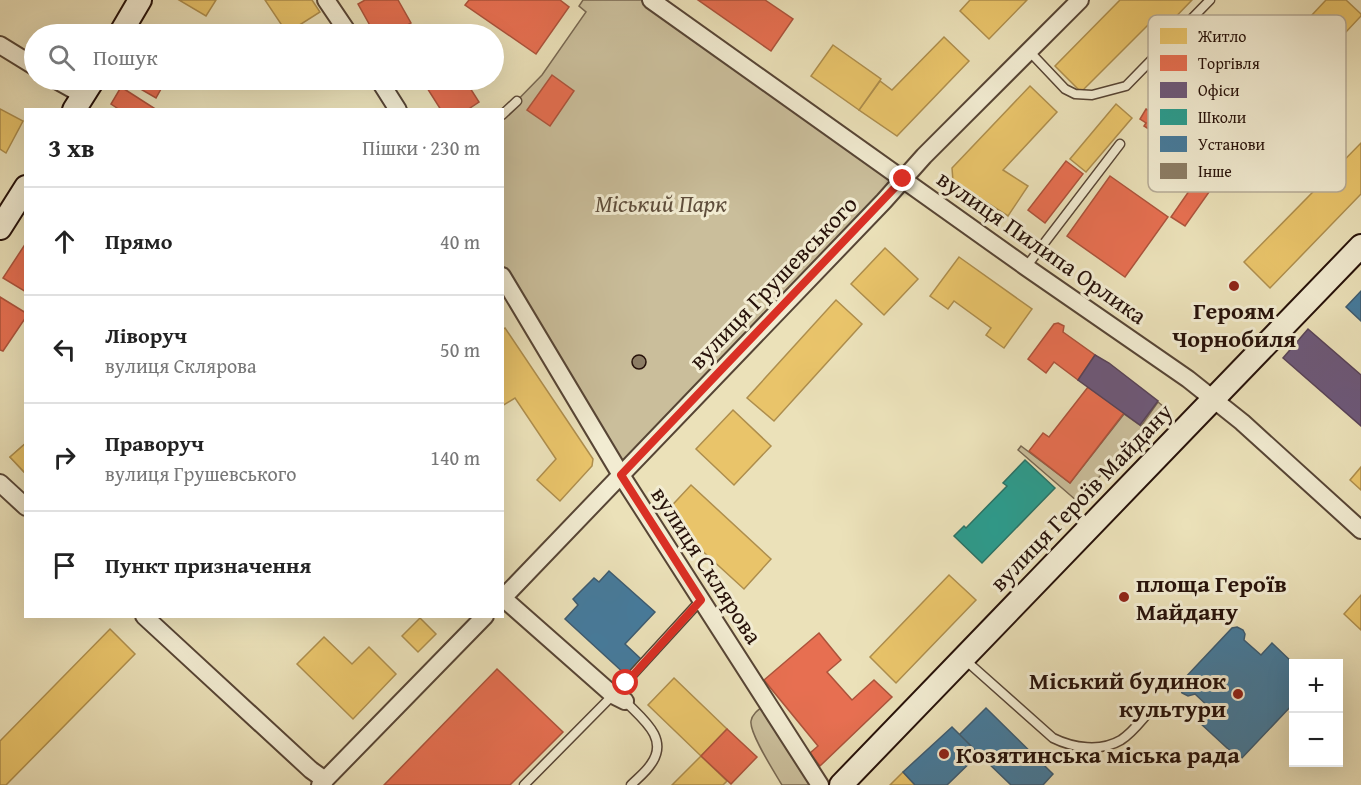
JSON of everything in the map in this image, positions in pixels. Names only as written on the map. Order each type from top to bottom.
[{"type":"street","points":[[126,24],[140,0]]},
{"type":"street","points":[[326,0],[342,24]]},
{"type":"street","name":"вулиця Пилипа Орлика","points":[[651,0],[1214,398],[1361,530]]},
{"type":"street","name":"вулиця Грушевського","points":[[504,597],[903,179],[1080,0]]},
{"type":"street","points":[[0,45],[24,60]]},
{"type":"street","points":[[385,90],[397,108]]},
{"type":"street","points":[[0,228],[24,190]]},
{"type":"street","name":"вулиця Героїв Майдану","points":[[841,785],[1361,246]]},
{"type":"street","name":"вулиця Склярова","points":[[504,279],[621,475],[820,785]]},
{"type":"street","points":[[0,483],[24,505]]},
{"type":"street","points":[[504,599],[619,698]]},
{"type":"street","points":[[146,618],[323,783],[483,618]]},
{"type":"lane","points":[[1195,15],[1210,0]]},
{"type":"lane","points":[[1029,51],[1065,89],[1075,94],[1092,95],[1126,86],[1148,63]]},
{"type":"lane","points":[[504,113],[518,101]]},
{"type":"lane","points":[[1026,267],[1120,144]]},
{"type":"lane","points":[[524,785],[619,698],[626,683],[701,600]]},
{"type":"lane","points":[[963,658],[1053,738],[1069,746],[1086,747],[1120,741],[1148,713]]},
{"type":"lane","points":[[619,698],[652,729],[658,744],[653,762],[631,785]]},
{"type":"green space","name":"Міський Парк","points":[[583,0],[651,0],[903,179],[621,475],[504,281],[504,114],[542,75],[586,12],[579,6]]},
{"type":"green space","points":[[1158,402],[1164,407],[1077,501],[1018,450],[1021,446],[1070,483],[1124,414],[1141,426]]},
{"type":"green space","points":[[767,703],[816,778],[809,785],[782,785],[758,743],[751,727],[751,721],[755,713]]},
{"type":"building: Житло","points":[[179,0],[216,0],[206,16]]},
{"type":"building: Житло","points":[[265,0],[312,0],[320,12],[301,24],[281,24]]},
{"type":"building: Житло","points":[[970,0],[1027,0],[989,39],[960,11]]},
{"type":"building: Житло","points":[[1120,0],[1192,0],[1178,15],[1148,15],[1148,25],[1081,92],[1055,66]]},
{"type":"building: Житло","points":[[1326,0],[1346,0],[1361,16],[1346,32],[1346,15],[1312,15]]},
{"type":"building: Житло","points":[[944,37],[969,61],[897,136],[859,110],[880,81],[892,90]]},
{"type":"building: Житло","points":[[833,45],[881,79],[859,110],[811,76]]},
{"type":"building: Житло","points":[[1030,86],[1057,112],[1003,170],[1028,186],[1008,216],[953,181],[952,168]]},
{"type":"building: Житло","points":[[1116,104],[1132,118],[1086,172],[1070,159]]},
{"type":"building: Житло","points":[[0,109],[23,121],[6,153],[0,149]]},
{"type":"building: Житло","points":[[1361,143],[1361,194],[1270,288],[1244,262],[1313,192],[1346,192],[1346,158]]},
{"type":"building: Житло","points":[[885,248],[918,279],[884,315],[851,284]]},
{"type":"building: Житло","points":[[959,257],[1032,309],[1004,348],[986,335],[991,328],[954,301],[948,309],[930,296]]},
{"type":"building: Житло","points":[[836,300],[862,324],[774,421],[747,398]]},
{"type":"building: Житло","points":[[504,329],[593,459],[592,466],[560,501],[537,480],[556,459],[515,398],[504,405]]},
{"type":"building: Житло","points":[[733,410],[771,446],[734,485],[696,449]]},
{"type":"building: Житло","points":[[24,445],[24,472],[10,457]]},
{"type":"building: Житло","points":[[24,445],[24,472],[10,457]]},
{"type":"building: Житло","points":[[1361,467],[1361,490],[1350,480]]},
{"type":"building: Житло","points":[[691,485],[771,559],[744,589],[663,515]]},
{"type":"building: Житло","points":[[949,575],[976,600],[896,683],[870,657]]},
{"type":"building: Житло","points":[[1361,595],[1361,630],[1344,614]]},
{"type":"building: Житло","points":[[420,618],[436,634],[418,652],[402,636]]},
{"type":"building: Житло","points":[[110,629],[135,654],[6,785],[0,785],[0,741]]},
{"type":"building: Житло","points":[[324,637],[352,664],[369,647],[396,674],[353,719],[297,664]]},
{"type":"building: Житло","points":[[674,678],[727,729],[701,756],[648,705]]},
{"type":"building: Житло","points":[[701,756],[727,781],[723,785],[672,785]]},
{"type":"building: Житло","points":[[903,772],[915,785],[890,785]]},
{"type":"building: Торгівля","points":[[365,0],[398,0],[411,23],[369,24],[358,4]]},
{"type":"building: Торгівля","points":[[469,0],[560,0],[569,7],[536,54],[504,32],[504,24],[493,24],[465,5]]},
{"type":"building: Торгівля","points":[[698,0],[765,0],[793,19],[771,51]]},
{"type":"building: Торгівля","points":[[552,75],[574,91],[550,126],[527,110]]},
{"type":"building: Торгівля","points":[[119,90],[126,90],[154,108],[117,108],[111,104]]},
{"type":"building: Торгівля","points":[[142,90],[160,90],[156,98]]},
{"type":"building: Торгівля","points":[[428,90],[471,90],[479,102],[470,108],[440,108]]},
{"type":"building: Торгівля","points":[[1146,109],[1148,110],[1148,129],[1144,126],[1146,123],[1140,119]]},
{"type":"building: Торгівля","points":[[1066,161],[1083,174],[1045,223],[1028,210]]},
{"type":"building: Торгівля","points":[[1110,176],[1168,217],[1125,277],[1067,236]]},
{"type":"building: Торгівля","points":[[1188,192],[1209,192],[1185,226],[1171,217]]},
{"type":"building: Торгівля","points":[[24,246],[24,291],[3,278]]},
{"type":"building: Торгівля","points":[[0,297],[24,312],[24,320],[3,351],[0,350]]},
{"type":"building: Торгівля","points":[[1054,324],[1064,326],[1063,332],[1095,355],[1078,380],[1054,362],[1046,373],[1028,359]]},
{"type":"building: Торгівля","points":[[1088,387],[1124,413],[1070,483],[1029,451],[1043,433],[1049,437]]},
{"type":"building: Торгівля","points":[[819,633],[841,660],[827,672],[852,700],[874,680],[892,697],[820,766],[810,753],[818,746],[764,680]]},
{"type":"building: Торгівля","points":[[497,669],[563,732],[510,785],[384,785]]},
{"type":"building: Торгівля","points":[[727,729],[757,757],[731,784],[701,756]]},
{"type":"building: Офіси","points":[[1308,329],[1361,375],[1361,426],[1283,358]]},
{"type":"building: Офіси","points":[[1095,355],[1158,401],[1140,425],[1078,380]]},
{"type":"building: Школи","points":[[1025,460],[1055,488],[982,563],[954,536],[964,526],[966,528],[1007,486],[1003,483]]},
{"type":"building: Установи","points":[[1361,291],[1361,321],[1346,307]]},
{"type":"building: Установи","points":[[609,571],[655,612],[625,644],[641,659],[626,675],[565,619],[578,605],[573,599],[594,578],[599,582]]},
{"type":"building: Установи","name":"Міський будинок культури","points":[[1237,627],[1243,630],[1244,640],[1261,655],[1272,643],[1289,659],[1289,708],[1240,760],[1200,723],[1212,710],[1195,694],[1188,696],[1182,693],[1180,688],[1181,682],[1232,628]]},
{"type":"building: Установи","points":[[986,708],[1053,774],[1043,785],[1011,785],[959,735]]},
{"type":"building: Установи","points":[[952,727],[979,754],[947,785],[915,785],[903,772]]},
{"type":"building: Інше","points":[[639,355],[644,357],[646,362],[644,367],[639,369],[634,367],[632,362],[634,357]]},
{"type":"place","name":"Героям Чорнобиля","points":[[1234,286]]},
{"type":"place","name":"площа Героїв Майдану","points":[[1124,597]]},
{"type":"place","name":"Міський будинок культури","points":[[1238,694]]},
{"type":"place","name":"Козятинська міська рада","points":[[944,754]]},
{"type":"route","points":[[626,683],[701,600],[621,475],[903,179]]}]
